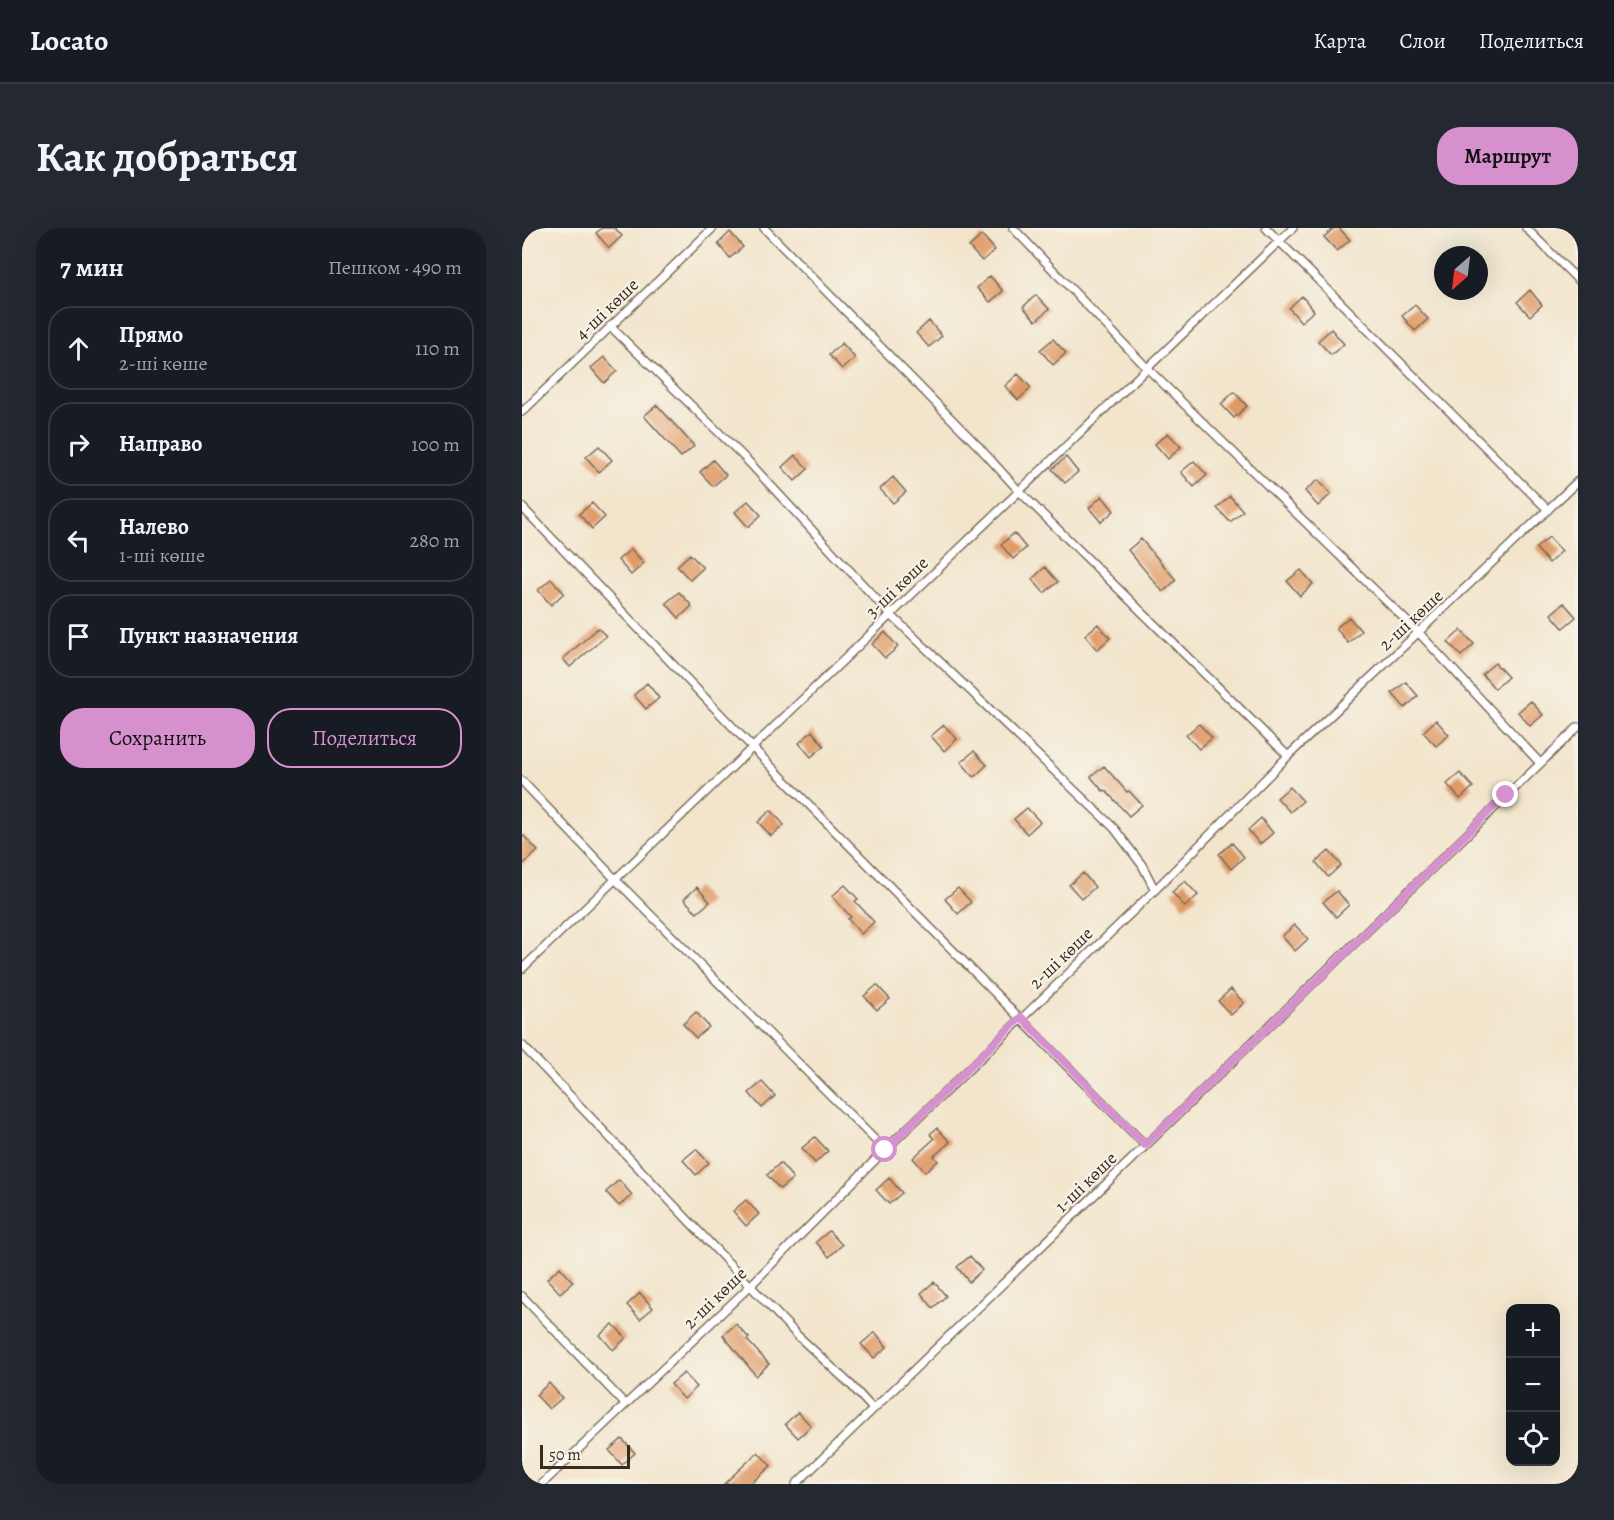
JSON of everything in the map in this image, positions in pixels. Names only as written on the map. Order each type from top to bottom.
[{"type":"lane","name":"4-ші көше","points":[[522,412],[713,228]]},
{"type":"lane","points":[[764,228],[980,448],[1019,491],[1288,756]]},
{"type":"lane","points":[[1013,228],[1148,369],[1419,633],[1540,763]]},
{"type":"lane","points":[[1266,228],[1548,510]]},
{"type":"lane","name":"3-ші көше","points":[[522,969],[1293,228]]},
{"type":"lane","points":[[1526,228],[1578,280]]},
{"type":"lane","points":[[610,326],[746,459],[890,614],[1114,828],[1142,865],[1155,890]]},
{"type":"lane","name":"2-ші көше","points":[[542,1484],[750,1286],[885,1150],[1155,890],[1288,756],[1578,481]]},
{"type":"lane","points":[[522,507],[753,748],[1145,1145]]},
{"type":"lane","name":"1-ші көше","points":[[796,1484],[1578,728]]},
{"type":"lane","points":[[522,781],[616,880],[885,1150]]},
{"type":"lane","points":[[522,1045],[750,1286],[873,1409]]},
{"type":"lane","points":[[522,1296],[625,1404]]},
{"type":"building","points":[[602,228],[615,228],[622,236],[609,248],[596,233]]},
{"type":"building","points":[[1334,228],[1339,228],[1350,240],[1337,251],[1324,237]]},
{"type":"building","points":[[730,232],[743,247],[730,258],[718,244]]},
{"type":"building","points":[[982,235],[995,250],[982,261],[969,247]]},
{"type":"building","points":[[990,276],[1003,291],[990,302],[977,288]]},
{"type":"building","points":[[1530,290],[1542,305],[1530,316],[1517,302]]},
{"type":"building","points":[[1036,295],[1049,309],[1036,321],[1023,307]]},
{"type":"building","points":[[1302,296],[1314,311],[1301,322],[1289,308]]},
{"type":"building","points":[[1415,305],[1428,319],[1415,331],[1402,316]]},
{"type":"building","points":[[929,321],[942,336],[929,347],[916,333]]},
{"type":"building","points":[[1331,329],[1344,344],[1331,355],[1318,341]]},
{"type":"building","points":[[1053,339],[1066,353],[1053,365],[1040,350]]},
{"type":"building","points":[[842,343],[855,358],[842,369],[829,355]]},
{"type":"building","points":[[604,357],[617,371],[604,383],[591,368]]},
{"type":"building","points":[[1018,374],[1031,388],[1018,400],[1005,386]]},
{"type":"building","points":[[1234,392],[1247,406],[1234,418],[1221,404]]},
{"type":"building","points":[[657,405],[694,446],[681,457],[644,416]]},
{"type":"building","points":[[1168,433],[1181,447],[1168,459],[1155,444]]},
{"type":"building","points":[[599,446],[612,460],[599,472],[586,457]]},
{"type":"building","points":[[795,455],[808,469],[795,481],[782,467]]},
{"type":"building","points":[[1066,457],[1078,472],[1065,483],[1052,469]]},
{"type":"building","points":[[713,460],[726,475],[713,486],[700,472]]},
{"type":"building","points":[[1194,461],[1207,475],[1194,487],[1181,472]]},
{"type":"building","points":[[893,477],[906,492],[893,503],[880,489]]},
{"type":"building","points":[[1318,480],[1331,494],[1318,506],[1305,491]]},
{"type":"building","points":[[1102,496],[1114,511],[1101,522],[1089,508]]},
{"type":"building","points":[[1230,496],[1243,511],[1230,522],[1217,508]]},
{"type":"building","points":[[748,501],[761,515],[748,527],[735,512]]},
{"type":"building","points":[[592,503],[605,517],[592,529],[579,514]]},
{"type":"building","points":[[1014,533],[1026,548],[1013,559],[1001,545]]},
{"type":"building","points":[[1549,537],[1562,551],[1549,563],[1536,548]]},
{"type":"building","points":[[1141,539],[1176,580],[1163,592],[1128,550]]},
{"type":"building","points":[[631,549],[644,563],[631,575],[618,560]]},
{"type":"building","points":[[690,554],[703,568],[690,580],[677,566]]},
{"type":"building","points":[[1045,567],[1058,582],[1044,593],[1032,579]]},
{"type":"building","points":[[1301,570],[1313,584],[1300,596],[1287,581]]},
{"type":"building","points":[[551,579],[564,593],[551,605],[538,590]]},
{"type":"building","points":[[679,592],[692,606],[679,618],[666,603]]},
{"type":"building","points":[[1564,603],[1576,617],[1563,628],[1551,614]]},
{"type":"building","points":[[1349,617],[1361,631],[1348,643],[1336,628]]},
{"type":"building","points":[[1098,624],[1110,638],[1097,650],[1085,635]]},
{"type":"building","points":[[598,628],[606,636],[570,667],[563,659]]},
{"type":"building","points":[[1461,630],[1474,644],[1461,656],[1448,642]]},
{"type":"building","points":[[885,632],[898,647],[885,658],[872,644]]},
{"type":"building","points":[[1495,663],[1508,677],[1495,689],[1482,674]]},
{"type":"building","points":[[1406,682],[1418,696],[1405,708],[1392,693]]},
{"type":"building","points":[[647,683],[659,698],[646,709],[634,695]]},
{"type":"building","points":[[1531,701],[1543,715],[1530,726],[1518,712]]},
{"type":"building","points":[[1436,720],[1449,735],[1436,746],[1423,732]]},
{"type":"building","points":[[1199,724],[1212,738],[1199,749],[1186,735]]},
{"type":"building","points":[[944,725],[957,739],[944,751],[931,736]]},
{"type":"building","points":[[812,731],[824,746],[811,757],[799,743]]},
{"type":"building","points":[[974,751],[987,765],[974,777],[961,762]]},
{"type":"building","points":[[1104,766],[1142,805],[1129,816],[1091,777]]},
{"type":"building","points":[[1460,773],[1473,787],[1460,799],[1447,784]]},
{"type":"building","points":[[1290,787],[1303,801],[1290,812],[1277,798]]},
{"type":"building","points":[[1027,808],[1040,822],[1027,834],[1014,819]]},
{"type":"building","points":[[771,810],[784,825],[771,836],[758,822]]},
{"type":"building","points":[[1261,818],[1273,833],[1260,844],[1248,830]]},
{"type":"building","points":[[522,834],[538,851],[522,865]]},
{"type":"building","points":[[1232,843],[1244,857],[1231,869],[1219,854]]},
{"type":"building","points":[[1329,851],[1341,865],[1328,877],[1316,862]]},
{"type":"building","points":[[1083,873],[1095,887],[1082,899],[1069,885]]},
{"type":"building","points":[[1185,881],[1198,895],[1185,907],[1172,892]]},
{"type":"building","points":[[845,885],[858,899],[855,901],[874,922],[861,934],[848,919],[851,917],[832,896]]},
{"type":"building","points":[[697,887],[710,902],[697,913],[684,899]]},
{"type":"building","points":[[958,888],[971,902],[958,914],[945,899]]},
{"type":"building","points":[[1337,891],[1349,905],[1336,917],[1323,902]]},
{"type":"building","points":[[1295,925],[1308,939],[1295,951],[1282,936]]},
{"type":"building","points":[[877,985],[890,999],[877,1010],[864,996]]},
{"type":"building","points":[[1231,989],[1244,1003],[1231,1015],[1218,1001]]},
{"type":"building","points":[[696,1012],[709,1027],[696,1038],[683,1024]]},
{"type":"building","points":[[762,1082],[775,1096],[762,1108],[749,1093]]},
{"type":"building","points":[[937,1128],[950,1142],[934,1156],[938,1161],[925,1172],[913,1158],[934,1139],[930,1134]]},
{"type":"building","points":[[815,1137],[828,1151],[815,1163],[802,1148]]},
{"type":"building","points":[[696,1149],[709,1163],[696,1175],[683,1160]]},
{"type":"building","points":[[780,1163],[793,1178],[780,1189],[767,1175]]},
{"type":"building","points":[[889,1178],[902,1193],[889,1204],[876,1190]]},
{"type":"building","points":[[619,1180],[632,1195],[619,1206],[606,1192]]},
{"type":"building","points":[[746,1200],[759,1214],[746,1226],[733,1211]]},
{"type":"building","points":[[829,1231],[842,1245],[829,1257],[816,1242]]},
{"type":"building","points":[[970,1256],[982,1270],[969,1282],[957,1267]]},
{"type":"building","points":[[560,1267],[573,1282],[560,1293],[547,1279]]},
{"type":"building","points":[[934,1282],[946,1296],[933,1308],[921,1293]]},
{"type":"building","points":[[640,1293],[653,1308],[640,1319],[627,1305]]},
{"type":"building","points":[[613,1324],[626,1338],[613,1350],[600,1335]]},
{"type":"building","points":[[736,1324],[769,1364],[756,1376],[723,1335]]},
{"type":"building","points":[[875,1332],[887,1347],[874,1358],[861,1344]]},
{"type":"building","points":[[684,1373],[697,1387],[684,1399],[671,1384]]},
{"type":"building","points":[[549,1383],[562,1398],[549,1409],[536,1395]]},
{"type":"building","points":[[798,1412],[811,1426],[798,1438],[785,1424]]},
{"type":"building","points":[[622,1439],[635,1453],[622,1465],[609,1450]]},
{"type":"building","points":[[758,1452],[771,1466],[750,1484],[724,1484]]},
{"type":"route","points":[[885,1150],[1021,1017],[1145,1145],[1506,795]]}]
